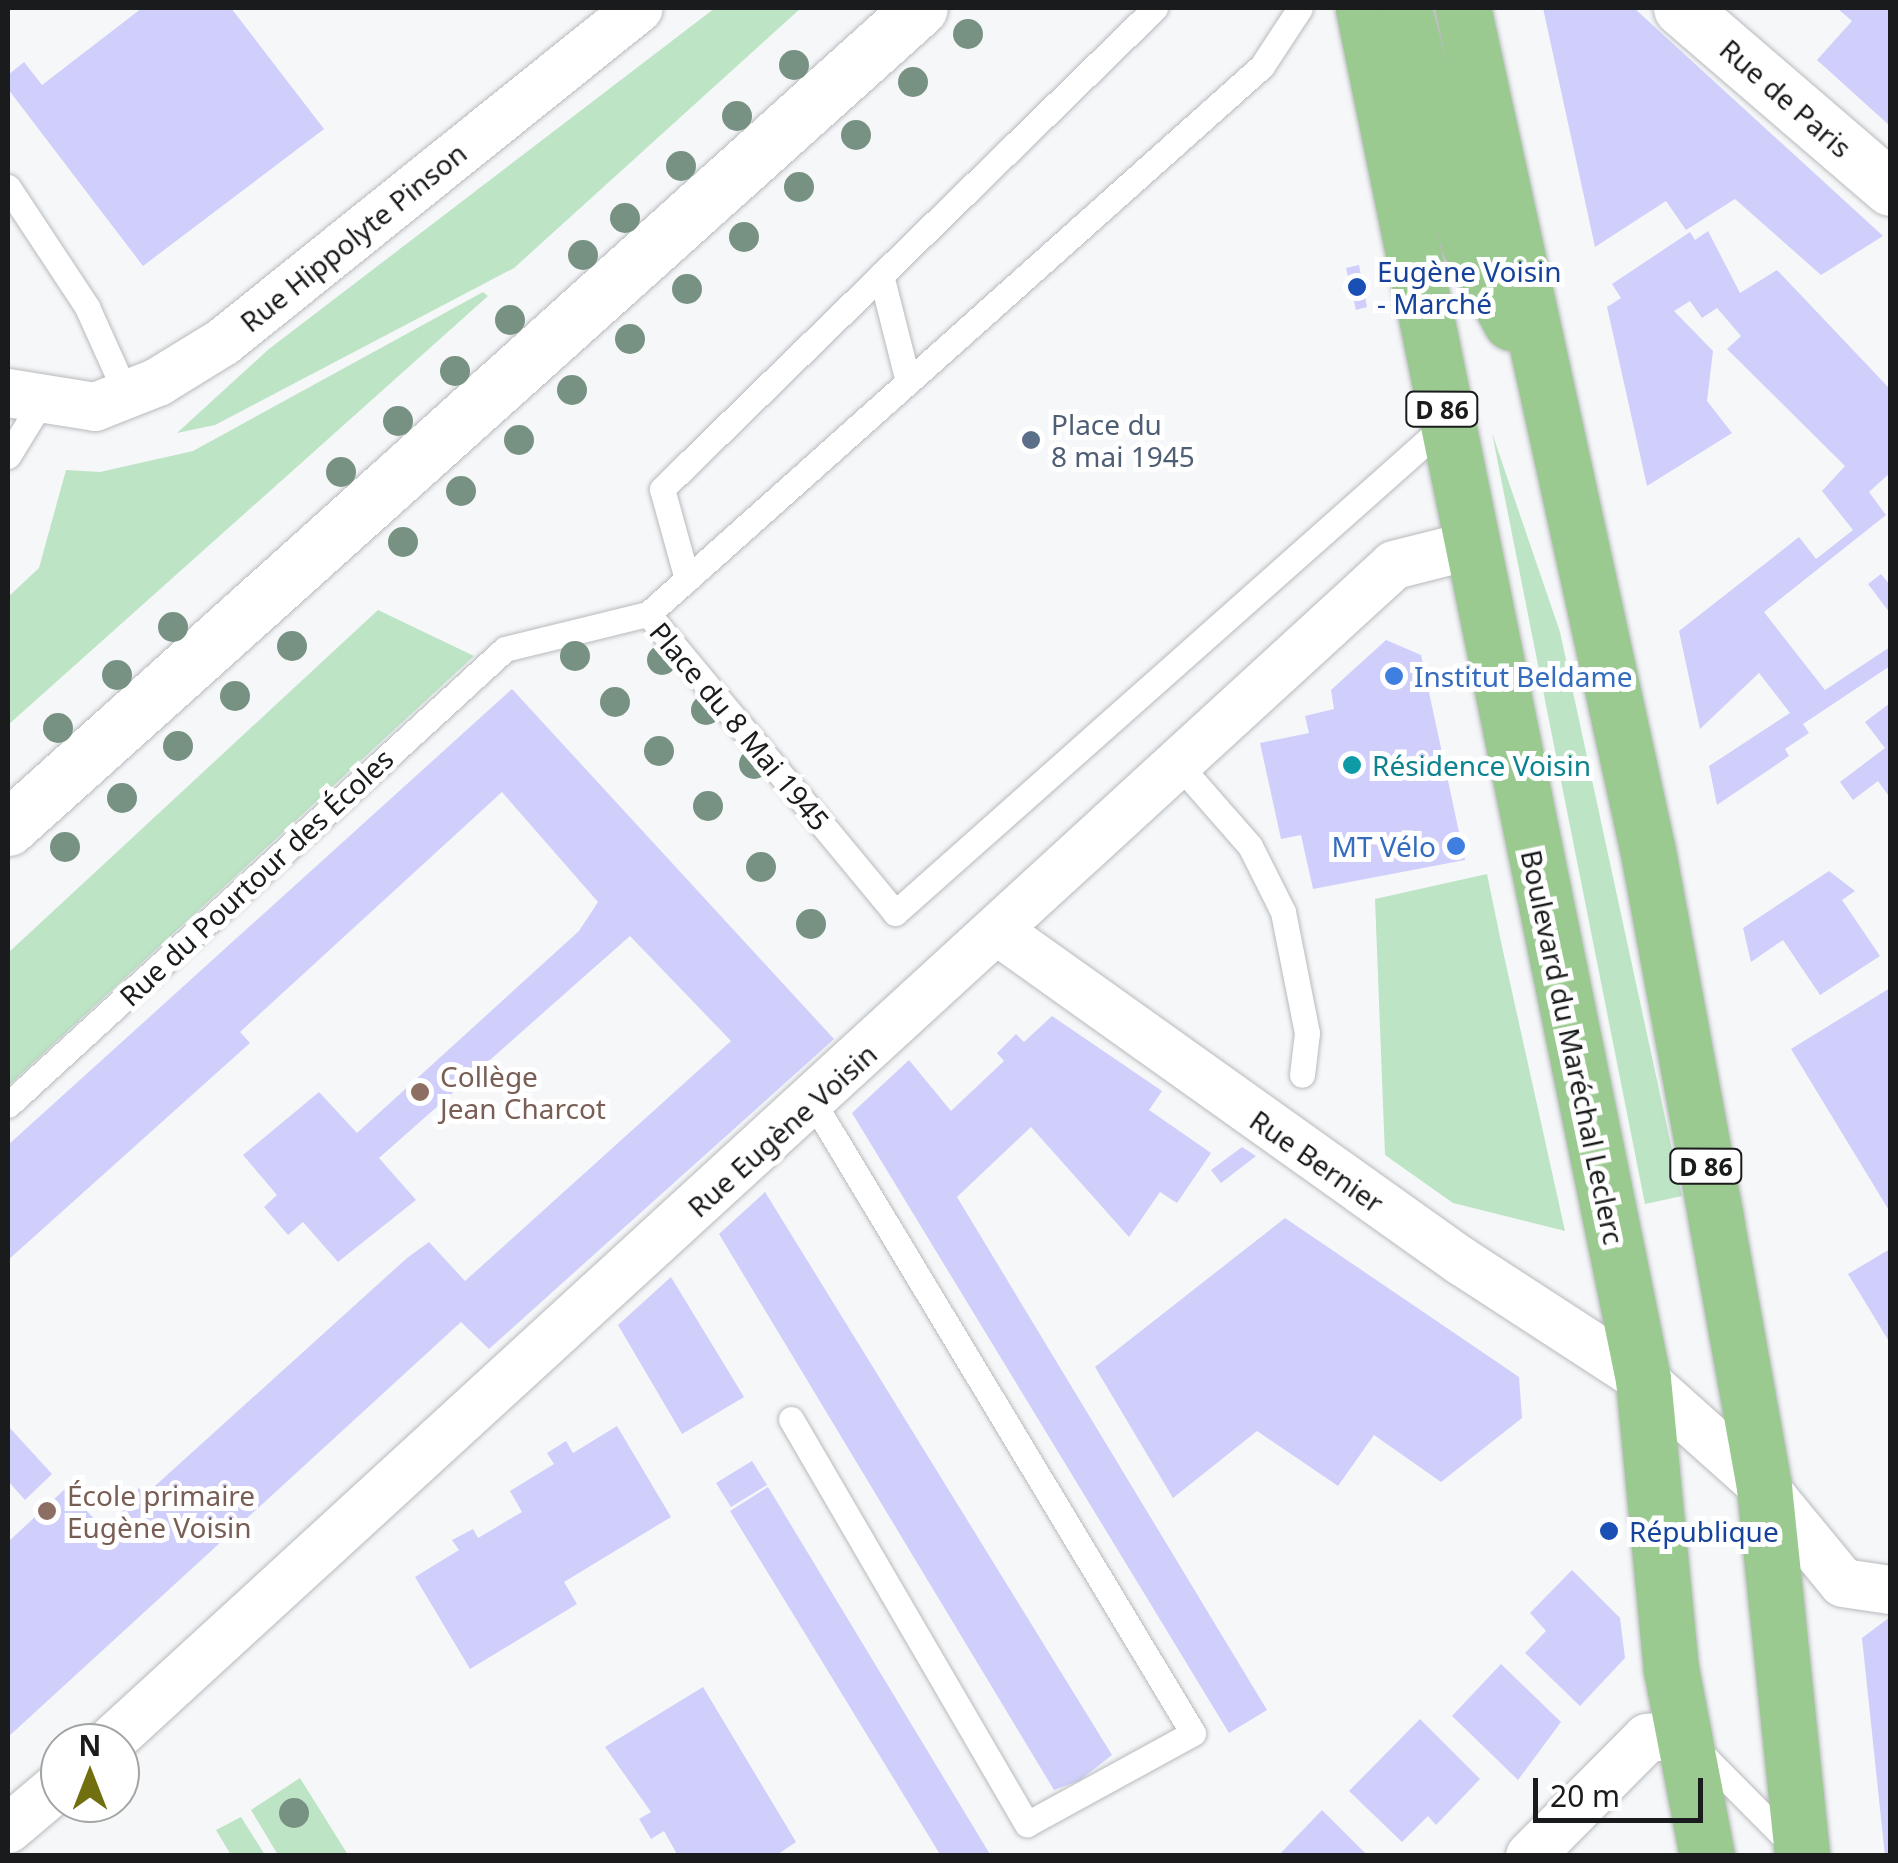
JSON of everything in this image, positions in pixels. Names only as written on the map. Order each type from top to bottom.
[{"type":"main road","points":[[8,828],[920,8]]},
{"type":"main road","name":"Boulevard du Maréchal Leclerc","points":[[1363,8],[1469,546],[1644,1378],[1683,1736],[1707,1856]]},
{"type":"main road","points":[[1404,8],[1469,244],[1540,378]]},
{"type":"main road","name":"D 86","points":[[1462,8],[1540,378],[1648,852],[1764,1488],[1802,1856]]},
{"type":"main road","name":"Rue de Paris","points":[[1682,8],[1890,188]]},
{"type":"street","name":"Rue Hippolyte Pinson","points":[[24,398],[128,398],[223,342],[640,8]]},
{"type":"street","name":"Rue Eugène Voisin","points":[[131,1723],[999,932],[1394,565],[1469,546]]},
{"type":"street","name":"Rue Bernier","points":[[999,932],[1460,1261],[1644,1378],[1764,1488],[1843,1583],[1890,1590]]},
{"type":"street","points":[[1530,1856],[1646,1738],[1683,1736]]},
{"type":"street","points":[[8,1829],[40,1801]]},
{"type":"lane","points":[[686,580],[662,489],[1155,8]]},
{"type":"lane","name":"Place du 8 Mai 1945","points":[[1300,8],[1262,66],[648,614],[895,913],[1445,426]]},
{"type":"lane","points":[[8,187],[87,307],[128,398]]},
{"type":"lane","points":[[881,275],[908,382]]},
{"type":"lane","points":[[8,456],[24,398]]},
{"type":"lane","name":"Rue du Pourtour des Écoles","points":[[8,1105],[505,649],[648,614]]},
{"type":"lane","points":[[1180,766],[1250,846],[1283,912],[1307,1033],[1302,1075]]},
{"type":"lane","points":[[792,1419],[1027,1824],[1192,1732],[813,1102]]},
{"type":"lane","points":[[1683,1736],[1802,1856]]},
{"type":"green space","points":[[715,8],[801,8],[514,268],[215,425],[177,433],[269,349]]},
{"type":"green space","points":[[483,292],[488,296],[8,725],[8,597],[39,568],[66,470],[100,472],[193,451]]},
{"type":"green space","points":[[1492,433],[1560,632],[1682,1196],[1645,1204]]},
{"type":"green space","points":[[378,610],[474,656],[8,1086],[8,953]]},
{"type":"green space","points":[[1487,874],[1565,1231],[1453,1203],[1385,1155],[1375,899]]},
{"type":"green space","points":[[300,1778],[348,1855],[278,1855],[251,1810]]},
{"type":"green space","points":[[241,1817],[265,1855],[231,1855],[216,1830]]},
{"type":"building","points":[[142,8],[231,8],[324,129],[143,266],[8,89],[8,75],[24,62],[42,85]]},
{"type":"building","points":[[1543,8],[1634,8],[1883,236],[1821,275],[1735,199],[1686,230],[1666,201],[1595,247]]},
{"type":"building","points":[[1837,8],[1890,8],[1890,126],[1817,60],[1852,21]]},
{"type":"building","points":[[1708,231],[1740,293],[1777,270],[1890,389],[1890,473],[1869,492],[1886,515],[1764,612],[1825,690],[1890,647],[1890,666],[1803,724],[1809,733],[1785,749],[1789,756],[1717,805],[1709,766],[1790,713],[1759,673],[1700,729],[1679,631],[1799,537],[1816,559],[1853,530],[1822,491],[1845,466],[1727,349],[1741,336],[1717,308],[1702,318],[1690,301],[1674,311],[1713,351],[1707,401],[1732,433],[1647,486],[1607,307],[1621,298],[1612,284],[1690,232],[1695,240]]},
{"type":"building","name":"Eugène Voisin - Marché","points":[[1359,265],[1367,307],[1356,310],[1346,268]]},
{"type":"building","points":[[1881,574],[1890,585],[1890,613],[1868,584]]},
{"type":"building","name":"Résidence Voisin","points":[[1386,640],[1421,655],[1465,860],[1313,889],[1301,835],[1281,839],[1260,743],[1309,733],[1305,716],[1334,709],[1331,690]]},
{"type":"building","points":[[512,689],[834,1039],[489,1349],[461,1322],[8,1737],[8,1542],[66,1488],[106,1532],[139,1488],[145,1495],[407,1258],[429,1242],[465,1281],[731,1041],[630,936],[379,1158],[416,1200],[338,1262],[303,1222],[288,1235],[264,1207],[277,1195],[243,1155],[319,1092],[357,1133],[579,931],[598,902],[502,792],[240,1032],[250,1043],[8,1260],[8,1145]]},
{"type":"building","points":[[1890,703],[1890,798],[1878,781],[1853,800],[1840,782],[1885,748],[1865,722]]},
{"type":"building","points":[[1829,871],[1855,891],[1842,900],[1880,956],[1820,995],[1783,940],[1751,962],[1743,928]]},
{"type":"building","points":[[1890,988],[1890,1212],[1791,1049]]},
{"type":"building","points":[[1052,1016],[1162,1091],[1149,1110],[1211,1153],[1177,1203],[1160,1192],[1129,1237],[1031,1127],[957,1197],[1267,1710],[1229,1733],[852,1113],[909,1060],[951,1111],[1004,1061],[997,1053],[1016,1034],[1024,1042]]},
{"type":"building","points":[[1242,1147],[1256,1156],[1221,1183],[1211,1170]]},
{"type":"building","points":[[765,1192],[1112,1755],[1079,1781],[1054,1790],[719,1234]]},
{"type":"building","points":[[1285,1218],[1519,1377],[1522,1418],[1441,1482],[1374,1435],[1338,1486],[1257,1431],[1173,1498],[1095,1367]]},
{"type":"building","points":[[1890,1249],[1890,1343],[1848,1274]]},
{"type":"building","points":[[671,1277],[744,1397],[682,1434],[618,1325]]},
{"type":"building","points":[[617,1426],[671,1517],[564,1582],[577,1604],[470,1669],[415,1577],[459,1550],[452,1540],[473,1529],[478,1538],[522,1512],[510,1491],[554,1464],[547,1453],[566,1441],[573,1453]]},
{"type":"building","points":[[9,1427],[52,1474],[25,1500],[8,1481]]},
{"type":"building","points":[[752,1461],[767,1485],[731,1507],[716,1483]]},
{"type":"building","points":[[768,1487],[991,1856],[941,1856],[730,1511]]},
{"type":"building","points":[[1572,1570],[1620,1618],[1625,1658],[1580,1706],[1525,1653],[1546,1631],[1530,1613]]},
{"type":"building","points":[[1890,1617],[1890,1856],[1885,1856],[1862,1638]]},
{"type":"building","points":[[1501,1664],[1561,1722],[1518,1780],[1452,1716]]},
{"type":"building","points":[[703,1687],[796,1842],[775,1856],[678,1856],[664,1831],[651,1839],[639,1819],[651,1812],[605,1747]]},
{"type":"building","points":[[1420,1719],[1480,1779],[1436,1825],[1428,1816],[1402,1842],[1349,1791]]},
{"type":"building","points":[[1322,1810],[1368,1856],[1278,1856]]},
{"type":"place","name":"Eugène Voisin - Marché","points":[[1357,287]]},
{"type":"place","name":"Place du 8 mai 1945","points":[[1031,440]]},
{"type":"place","name":"Institut Beldame","points":[[1394,676]]},
{"type":"place","name":"Résidence Voisin","points":[[1352,765]]},
{"type":"place","name":"MT Vélo","points":[[1456,846]]},
{"type":"place","name":"Collège Jean Charcot","points":[[420,1092]]},
{"type":"place","name":"École primaire Eugène Voisin","points":[[47,1511]]},
{"type":"place","name":"République","points":[[1609,1531]]}]
